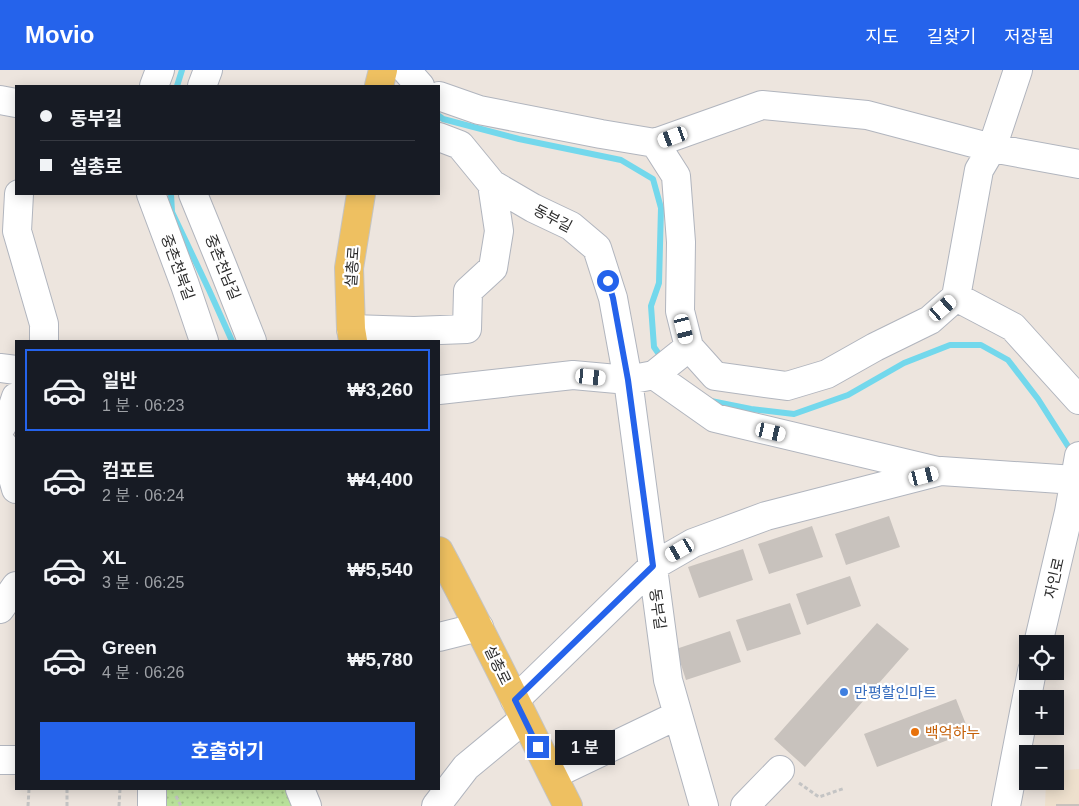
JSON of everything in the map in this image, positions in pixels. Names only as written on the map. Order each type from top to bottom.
[{"type":"main road","points":[[379,85],[383,70]]},
{"type":"main road","name":"설총로","points":[[352,335],[350,268],[361,195]]},
{"type":"main road","name":"설총로","points":[[440,553],[568,806]]},
{"type":"street","points":[[154,85],[160,70]]},
{"type":"street","points":[[202,85],[208,70]]},
{"type":"street","points":[[406,70],[419,85]]},
{"type":"street","points":[[655,143],[676,176],[681,242],[680,310],[689,348],[716,376],[787,386],[827,374],[930,320],[956,297],[979,170],[992,148],[1018,70]]},
{"type":"street","points":[[440,96],[479,110],[655,143],[762,105],[867,115],[992,148],[1079,164]]},
{"type":"street","points":[[0,100],[15,103]]},
{"type":"street","name":"동부길","points":[[440,137],[460,145],[492,184],[533,208],[571,226],[597,248],[613,298],[628,380],[668,680],[704,806]]},
{"type":"street","points":[[352,335],[467,329],[468,291],[493,268],[499,231],[492,184]]},
{"type":"street","points":[[19,195],[17,231],[44,324],[44,340]]},
{"type":"street","name":"중촌천북길","points":[[151,195],[204,340]]},
{"type":"street","name":"중촌천남길","points":[[193,195],[252,340]]},
{"type":"street","points":[[956,297],[1013,327],[1079,400]]},
{"type":"street","points":[[440,390],[573,375],[628,380],[654,375],[689,348]]},
{"type":"street","points":[[0,368],[15,370]]},
{"type":"street","points":[[654,375],[715,418],[941,471]]},
{"type":"street","points":[[0,429],[15,400]]},
{"type":"street","points":[[0,441],[4,446],[15,485]]},
{"type":"street","points":[[436,806],[466,767],[653,566],[693,543],[766,516],[941,471],[1077,468]]},
{"type":"street","name":"자인로","points":[[1041,635],[1072,522],[1077,468]]},
{"type":"street","points":[[0,608],[15,587]]},
{"type":"street","points":[[440,637],[479,627]]},
{"type":"street","points":[[1006,806],[1030,680]]},
{"type":"street","points":[[553,775],[678,715]]},
{"type":"street","points":[[0,760],[15,760]]},
{"type":"street","points":[[746,806],[780,770]]},
{"type":"street","points":[[152,790],[152,806]]},
{"type":"street","points":[[300,790],[307,806]]},
{"type":"path","points":[[780,770],[819,797],[844,788]]},
{"type":"path","points":[[28,806],[29,790]]},
{"type":"path","points":[[67,790],[67,806]]},
{"type":"path","points":[[119,806],[120,790]]},
{"type":"shaded area","points":[[1079,769],[1079,806],[1045,806],[1046,790],[1064,790],[1064,770]]},
{"type":"green space","points":[[158,790],[300,790],[307,806],[157,806]]},
{"type":"building","points":[[889,516],[900,547],[846,565],[835,534]]},
{"type":"building","points":[[812,526],[823,557],[769,574],[758,544]]},
{"type":"building","points":[[743,549],[753,580],[699,598],[688,567]]},
{"type":"building","points":[[850,576],[861,606],[807,625],[796,594]]},
{"type":"building","points":[[790,603],[801,634],[747,651],[736,620]]},
{"type":"building","points":[[877,623],[909,649],[805,767],[774,739]]},
{"type":"building","points":[[730,631],[741,662],[686,680],[676,649]]},
{"type":"building","points":[[956,699],[969,732],[877,767],[864,734]]},
{"type":"building","points":[[1056,804],[1079,804],[1079,806],[1056,806]]},
{"type":"waterway","points":[[177,85],[182,70]]},
{"type":"waterway","points":[[440,117],[519,139],[621,160],[653,179],[661,208],[659,283],[651,306],[654,347],[663,360]]},
{"type":"waterway","points":[[171,195],[172,212],[232,340]]},
{"type":"waterway","points":[[708,399],[751,409],[794,414],[848,395],[904,363],[950,345],[981,345],[1008,360],[1038,399],[1073,454]]},
{"type":"place","name":"만평할인마트","points":[[844,692]]},
{"type":"place","name":"백억하누","points":[[915,732]]},
{"type":"route","points":[[538,747],[515,700],[653,566],[628,380],[613,298],[608,281]]}]
